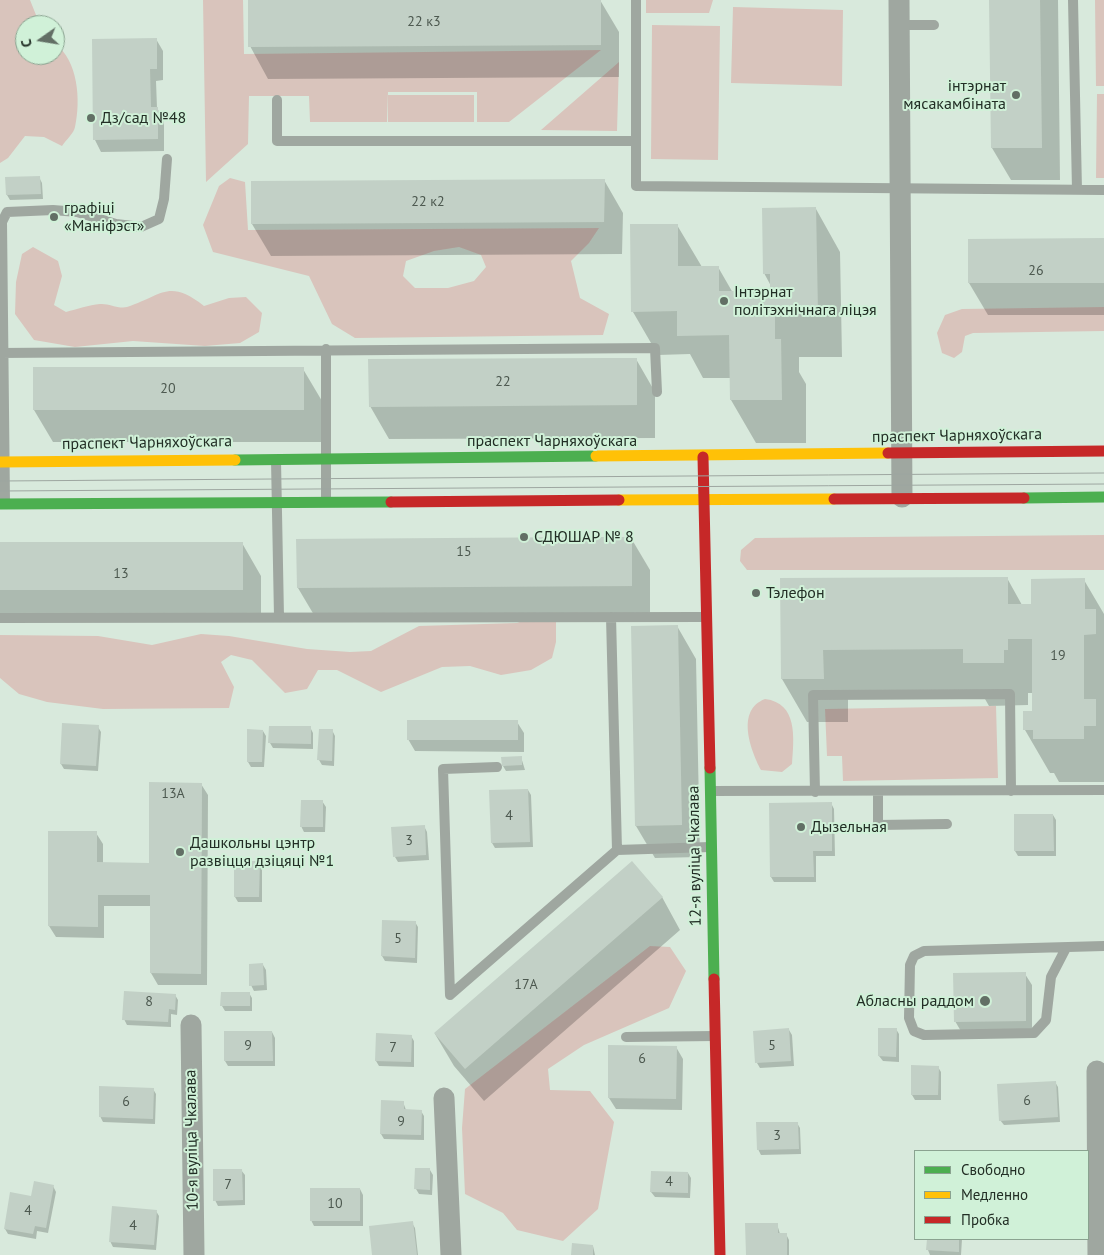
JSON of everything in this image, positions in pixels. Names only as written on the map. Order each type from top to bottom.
[{"type":"main road","name":"праспект Чарняхоўскага","points":[[2,462],[1104,451]]},
{"type":"main road","name":"12-я вуліца Чкалава","points":[[703,456],[720,1255]]},
{"type":"main road","points":[[3,504],[1104,496]]},
{"type":"street","points":[[899,0],[902,496]]},
{"type":"street","name":"10-я вуліца Чкалава","points":[[191,1025],[194,1255]]},
{"type":"street","points":[[1097,1071],[1098,1255]]},
{"type":"street","points":[[444,1098],[451,1255]]},
{"type":"lane","points":[[636,0],[636,186],[1104,190]]},
{"type":"lane","points":[[1072,0],[1076,190]]},
{"type":"lane","points":[[900,25],[934,25]]},
{"type":"lane","points":[[277,100],[277,141],[636,141]]},
{"type":"lane","points":[[3,504],[2,222],[7,212],[53,210],[78,212],[116,224],[141,227],[159,219],[164,199],[167,159]]},
{"type":"lane","points":[[1,353],[326,349],[655,348],[657,392]]},
{"type":"lane","points":[[326,349],[326,502]]},
{"type":"lane","points":[[276,458],[279,617]]},
{"type":"lane","points":[[611,617],[617,850]]},
{"type":"lane","points":[[0,618],[706,617]]},
{"type":"lane","points":[[815,792],[814,695],[1010,694],[1011,791]]},
{"type":"lane","points":[[497,767],[443,769],[450,995],[617,850],[711,847]]},
{"type":"lane","points":[[710,791],[1104,790]]},
{"type":"lane","points":[[878,792],[878,825],[948,824]]},
{"type":"lane","points":[[1066,948],[1051,977],[1046,1020],[1034,1033],[924,1035],[914,1031],[909,1018],[910,965],[914,956],[924,951],[1104,946]]},
{"type":"lane","points":[[626,1037],[715,1036]]},
{"type":"shaded area","points":[[0,0],[30,0],[36,15],[15,15],[15,65],[65,65],[65,54],[76,81],[77,116],[72,134],[62,146],[44,137],[25,136],[8,158],[0,163]]},
{"type":"shaded area","points":[[203,0],[243,0],[244,54],[601,50],[509,122],[477,122],[477,92],[388,92],[387,122],[310,122],[309,96],[249,96],[248,144],[206,182]]},
{"type":"shaded area","points":[[646,0],[713,0],[709,13],[646,13]]},
{"type":"shaded area","points":[[1095,0],[1104,0],[1104,86],[1096,86]]},
{"type":"shaded area","points":[[733,7],[843,10],[842,86],[731,83]]},
{"type":"shaded area","points":[[652,25],[720,26],[718,160],[651,159]]},
{"type":"shaded area","points":[[619,62],[617,131],[541,130]]},
{"type":"shaded area","points":[[1097,94],[1104,94],[1104,178],[1096,178]]},
{"type":"shaded area","points":[[388,95],[474,95],[474,122],[388,122]]},
{"type":"shaded area","points":[[230,178],[245,182],[248,230],[599,228],[589,243],[571,261],[580,298],[609,314],[603,335],[355,338],[332,324],[309,276],[213,252],[203,225],[219,186]],"holes":[[[459,247],[481,255],[486,267],[474,281],[448,288],[415,288],[403,276],[406,261],[434,251]]]},
{"type":"shaded area","points":[[33,247],[58,261],[62,276],[54,305],[66,312],[100,304],[127,307],[157,294],[173,291],[182,293],[204,306],[229,298],[246,297],[262,313],[259,332],[240,343],[205,346],[133,341],[75,347],[34,340],[15,314],[16,282],[22,254]]},
{"type":"shaded area","points":[[1104,307],[1104,331],[973,333],[965,336],[962,352],[954,358],[942,353],[937,333],[945,315],[962,309]]},
{"type":"shaded area","points":[[1104,535],[1104,570],[747,570],[740,561],[741,550],[755,538]]},
{"type":"shaded area","points":[[541,614],[556,620],[556,642],[552,658],[531,670],[501,675],[470,666],[442,667],[381,692],[337,670],[318,670],[307,689],[285,693],[252,660],[231,655],[221,662],[234,687],[229,708],[103,709],[47,702],[19,694],[0,678],[0,635],[98,636],[152,645],[201,634],[229,636],[307,649],[350,652],[371,651],[419,626],[517,623]]},
{"type":"shaded area","points":[[765,699],[776,702],[783,707],[789,714],[792,723],[792,764],[782,772],[761,770],[750,741],[748,721],[751,712],[756,704]]},
{"type":"shaded area","points":[[996,706],[998,778],[843,781],[842,756],[827,756],[825,709]]},
{"type":"shaded area","points":[[650,946],[670,947],[686,971],[669,1008],[584,1045],[548,1069],[550,1090],[590,1091],[614,1122],[598,1209],[563,1241],[517,1230],[503,1213],[465,1194],[462,1128],[465,1089]]},
{"type":"building","points":[[248,0],[601,0],[601,45],[248,47]]},
{"type":"building","name":"інтэрнат мясакамбіната","points":[[989,0],[1040,0],[1042,148],[991,148]]},
{"type":"building","points":[[157,38],[157,69],[150,69],[151,107],[158,107],[158,139],[93,140],[92,39]]},
{"type":"building","points":[[40,176],[41,194],[6,195],[5,177]]},
{"type":"building","points":[[605,179],[604,222],[251,224],[251,181]]},
{"type":"building","name":"Інтэрнат політэхнічнага ліцэя","points":[[816,207],[818,314],[775,314],[775,339],[781,339],[782,400],[730,400],[729,335],[677,336],[677,311],[631,312],[630,224],[678,224],[678,266],[719,266],[719,291],[770,291],[770,274],[763,274],[762,208]]},
{"type":"building","points":[[1104,238],[1104,283],[968,283],[968,239]]},
{"type":"building","points":[[637,358],[637,405],[369,407],[368,359]]},
{"type":"building","points":[[33,367],[304,367],[304,410],[33,410]]},
{"type":"building","points":[[632,537],[632,586],[297,588],[296,539]]},
{"type":"building","points":[[0,542],[243,542],[243,590],[0,590]]},
{"type":"building","points":[[1008,577],[1008,604],[1031,604],[1031,579],[1085,578],[1085,609],[1096,609],[1096,634],[1084,635],[1084,699],[1096,699],[1096,726],[1084,726],[1084,739],[1033,739],[1033,730],[1023,730],[1023,711],[1032,711],[1032,639],[1008,639],[1008,650],[1004,650],[1004,663],[963,663],[963,649],[823,650],[824,679],[781,679],[780,578]]},
{"type":"building","points":[[678,625],[682,825],[635,826],[631,626]]},
{"type":"building","points":[[407,720],[518,720],[518,740],[407,740]]},
{"type":"building","points":[[62,723],[99,725],[96,766],[60,764]]},
{"type":"building","points":[[269,726],[311,726],[311,744],[268,743]]},
{"type":"building","points":[[247,729],[263,730],[262,762],[247,762]]},
{"type":"building","points":[[319,729],[333,729],[332,761],[317,760]]},
{"type":"building","points":[[522,756],[522,765],[502,766],[501,757]]},
{"type":"building","points":[[149,782],[202,783],[201,974],[150,973],[150,895],[98,895],[98,927],[48,926],[48,831],[97,831],[97,862],[149,863]]},
{"type":"building","points":[[528,789],[530,842],[491,843],[489,790]]},
{"type":"building","points":[[301,800],[323,800],[323,827],[300,827]]},
{"type":"building","name":"Дызельная","points":[[832,802],[832,851],[813,851],[814,877],[770,877],[769,803]]},
{"type":"building","points":[[1014,814],[1053,814],[1054,851],[1014,851]]},
{"type":"building","points":[[425,825],[426,855],[393,857],[391,827]]},
{"type":"building","points":[[234,861],[260,861],[259,897],[234,897]]},
{"type":"building","points":[[632,861],[663,897],[465,1069],[434,1033]]},
{"type":"building","points":[[382,920],[416,921],[415,958],[381,956]]},
{"type":"building","points":[[263,963],[264,985],[249,986],[249,964]]},
{"type":"building","points":[[1026,972],[1026,1021],[954,1022],[953,973]]},
{"type":"building","points":[[124,991],[176,994],[175,1010],[169,1009],[168,1022],[122,1020]]},
{"type":"building","points":[[221,992],[250,992],[250,1006],[220,1006]]},
{"type":"building","points":[[789,1028],[791,1061],[755,1063],[753,1031]]},
{"type":"building","points":[[878,1028],[897,1028],[896,1057],[878,1056]]},
{"type":"building","points":[[224,1031],[272,1031],[273,1061],[224,1061]]},
{"type":"building","points":[[376,1033],[412,1035],[411,1062],[375,1061]]},
{"type":"building","points":[[608,1045],[677,1046],[676,1099],[608,1098]]},
{"type":"building","points":[[911,1065],[939,1066],[938,1095],[911,1095]]},
{"type":"building","points":[[1056,1081],[1058,1117],[999,1121],[997,1084]]},
{"type":"building","points":[[99,1086],[154,1088],[153,1119],[99,1117]]},
{"type":"building","points":[[381,1100],[404,1101],[404,1109],[422,1110],[421,1135],[380,1134]]},
{"type":"building","points":[[756,1122],[798,1122],[799,1149],[757,1150]]},
{"type":"building","points":[[415,1168],[430,1168],[430,1190],[414,1189]]},
{"type":"building","points":[[213,1169],[242,1169],[243,1200],[213,1201]]},
{"type":"building","points":[[651,1171],[688,1172],[688,1193],[650,1192]]},
{"type":"building","points":[[34,1181],[54,1185],[46,1228],[35,1226],[33,1234],[4,1229],[10,1192],[31,1196]]},
{"type":"building","points":[[310,1188],[360,1188],[360,1221],[310,1221]]},
{"type":"building","points":[[112,1206],[157,1210],[154,1245],[109,1242]]},
{"type":"building","points":[[413,1221],[417,1255],[372,1255],[369,1226]]},
{"type":"building","points":[[745,1223],[778,1223],[778,1233],[787,1233],[787,1255],[746,1255]]},
{"type":"building","points":[[927,1240],[959,1240],[959,1252],[926,1250]]},
{"type":"building","points":[[572,1243],[593,1245],[593,1255],[571,1255]]},
{"type":"tram line","points":[[0,481],[1104,473]]},
{"type":"tram line","points":[[0,491],[1104,484]]},
{"type":"traffic: fast","points":[[235,460],[596,456]]},
{"type":"traffic: fast","points":[[1024,498],[1104,497]]},
{"type":"traffic: fast","points":[[0,504],[391,502]]},
{"type":"traffic: fast","points":[[710,768],[714,979]]},
{"type":"traffic: slow","points":[[596,456],[888,453]]},
{"type":"traffic: slow","points":[[0,462],[235,460]]},
{"type":"traffic: slow","points":[[619,500],[834,499]]},
{"type":"traffic: jam","points":[[888,453],[1104,451]]},
{"type":"traffic: jam","points":[[703,457],[710,768]]},
{"type":"traffic: jam","points":[[834,499],[1024,498]]},
{"type":"traffic: jam","points":[[391,502],[619,500]]},
{"type":"traffic: jam","points":[[714,979],[720,1255]]},
{"type":"place","name":"інтэрнат мясакамбіната","points":[[1016,95]]},
{"type":"place","name":"Дз/сад №48","points":[[91,118]]},
{"type":"place","name":"графіці «Маніфэст»","points":[[54,217]]},
{"type":"place","name":"Інтэрнат політэхнічнага ліцэя","points":[[724,301]]},
{"type":"place","name":"СДЮШАР № 8","points":[[524,537]]},
{"type":"place","name":"Тэлефон","points":[[756,593]]},
{"type":"place","name":"Дызельная","points":[[801,827]]},
{"type":"place","name":"Дашкольны цэнтр развіцця дзіцяці №1","points":[[180,852]]},
{"type":"place","name":"Абласны раддом","points":[[985,1001]]}]
